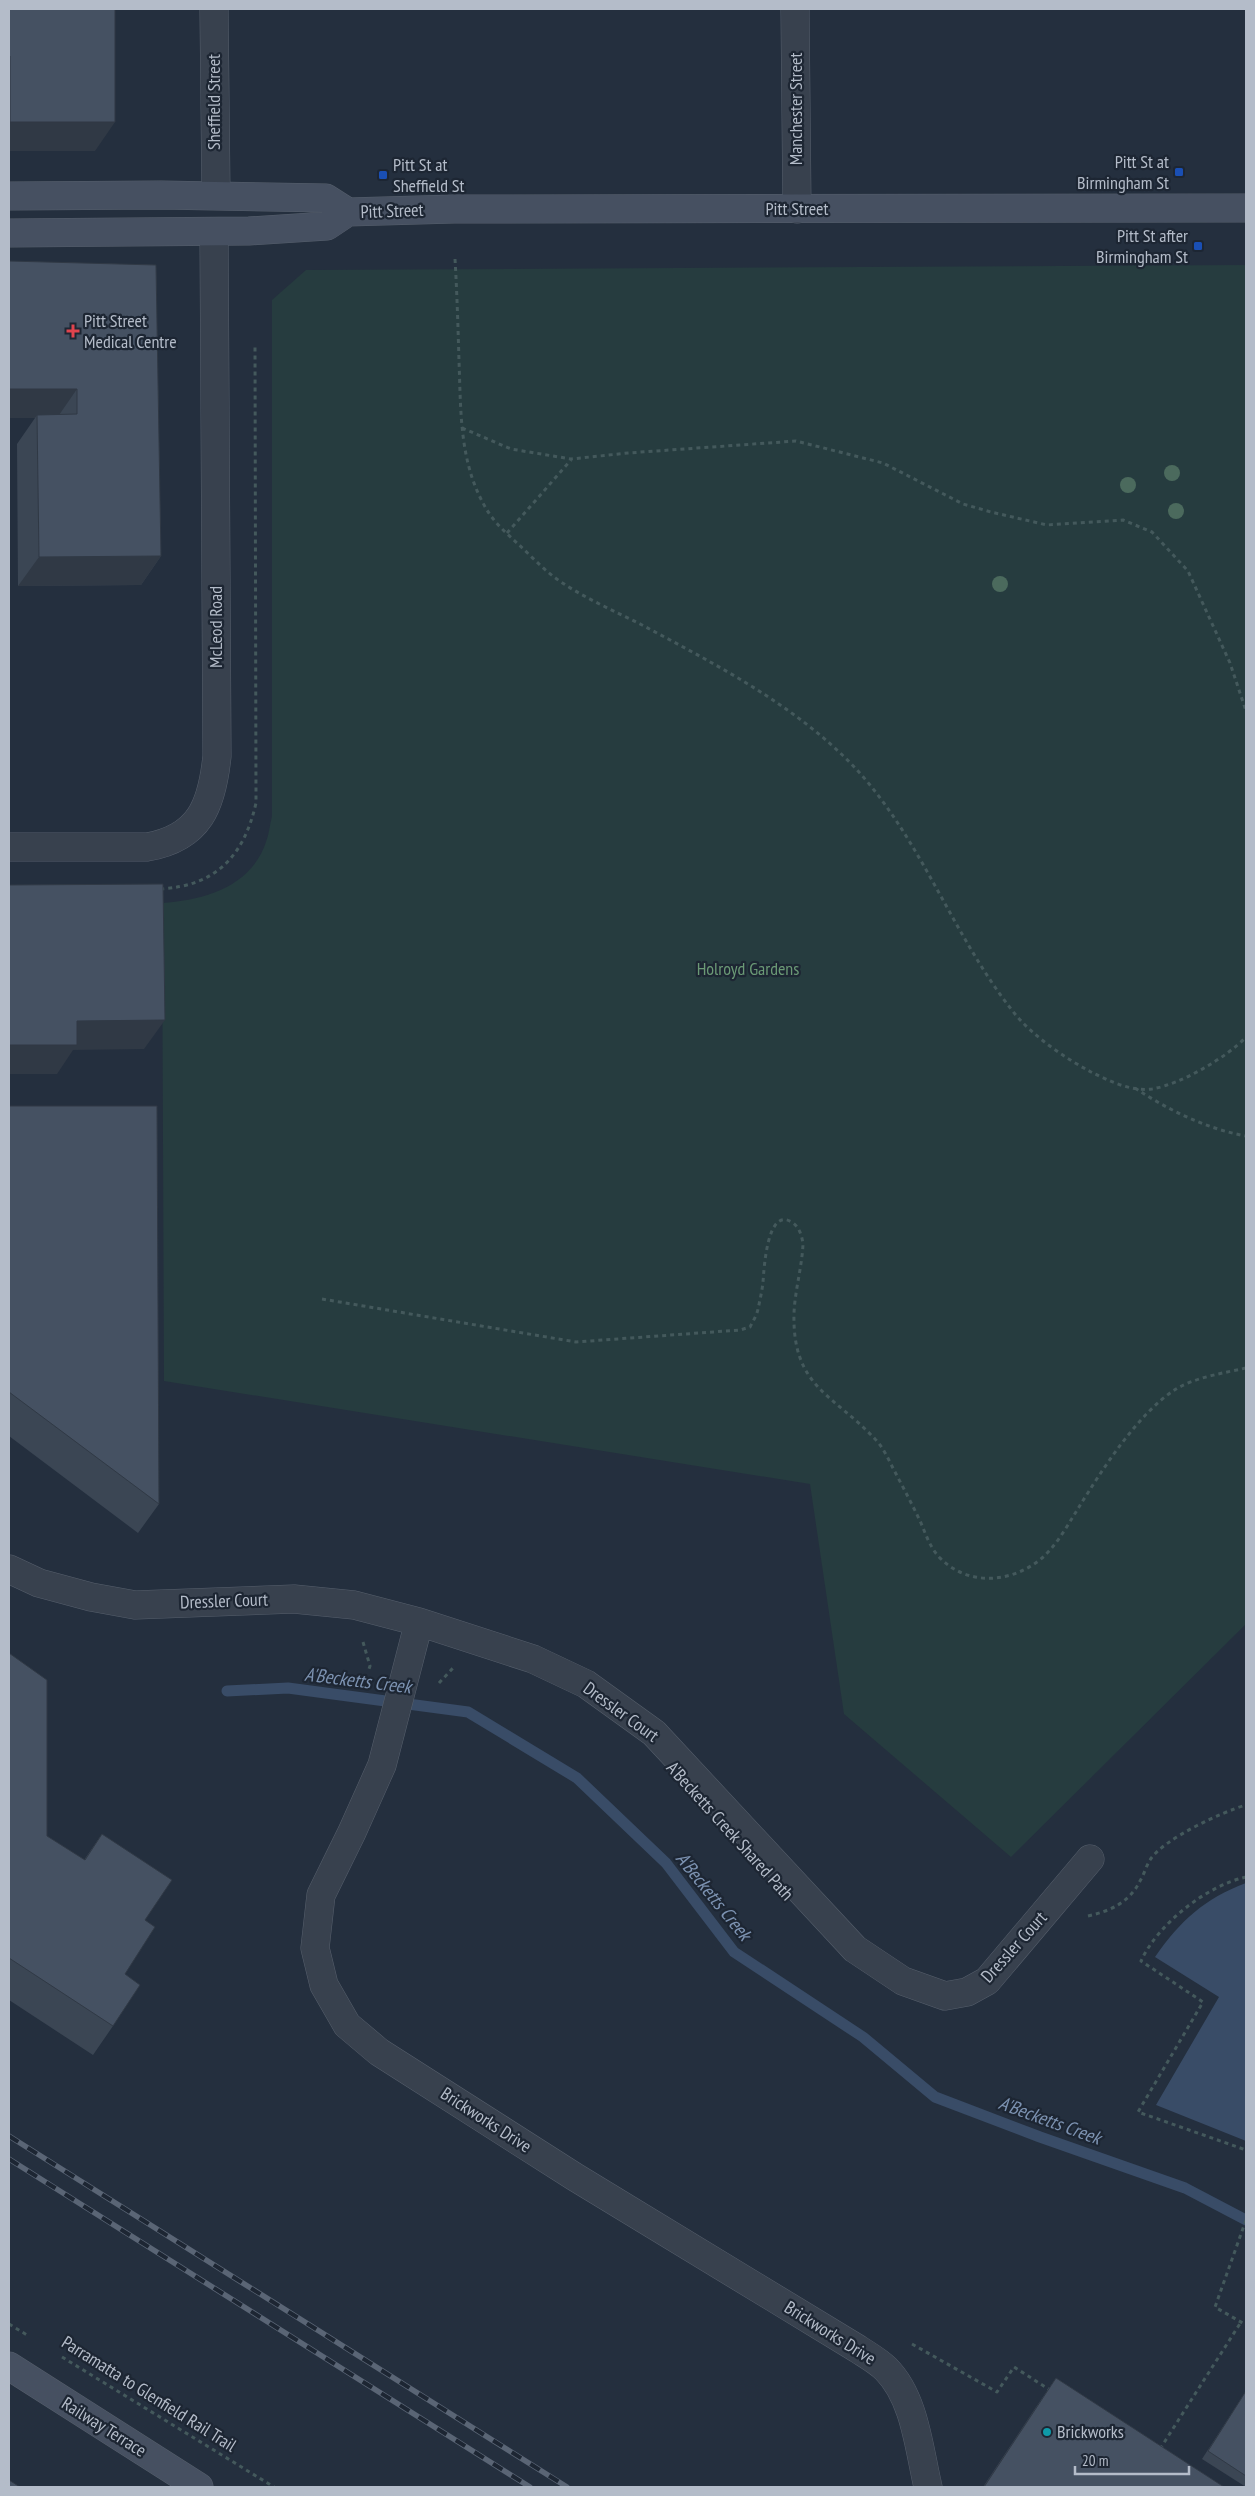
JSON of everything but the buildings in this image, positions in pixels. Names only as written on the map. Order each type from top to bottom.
[{"type":"main road","name":"Pitt Street","points":[[9,196],[326,198],[348,212]]},
{"type":"main road","name":"Pitt Street","points":[[9,233],[214,232],[327,226],[348,212],[454,209],[1246,208]]},
{"type":"main road","name":"Railway Terrace","points":[[9,2366],[198,2487]]},
{"type":"street","name":"Sheffield Street","points":[[214,9],[216,196]]},
{"type":"street","name":"Manchester Street","points":[[795,9],[796,210]]},
{"type":"street","name":"McLeod Road","points":[[9,847],[147,847],[168,844],[184,835],[196,823],[214,782],[216,756],[214,232]]},
{"type":"street","name":"Dressler Court","points":[[9,1569],[39,1583],[56,1588],[91,1597],[136,1605],[294,1599],[354,1605],[419,1622],[533,1659],[586,1684],[654,1733],[855,1949],[903,1981],[945,1996],[967,1992],[987,1981],[1090,1859]]},
{"type":"street","name":"Brickworks Drive","points":[[419,1622],[382,1765],[352,1832],[320,1895],[315,1948],[324,1985],[346,2025],[379,2052],[575,2177],[872,2358],[887,2370],[905,2398],[928,2487]]},
{"type":"path","points":[[455,259],[461,428],[468,466],[475,488],[488,513],[507,533],[555,578],[742,680],[810,726],[838,751],[864,776],[886,805],[927,869],[966,942],[1016,1016],[1070,1060],[1124,1086],[1151,1089],[1187,1076],[1216,1060],[1246,1037]]},
{"type":"path","points":[[461,428],[511,449],[571,459],[796,441],[883,463],[963,504],[991,512],[1047,525],[1124,520],[1152,532],[1188,571],[1230,663],[1246,711]]},
{"type":"path","points":[[507,533],[571,459]]},
{"type":"path","points":[[1134,1088],[1154,1102],[1183,1115],[1216,1128],[1246,1136]]},
{"type":"path","points":[[322,1299],[576,1342],[740,1330],[750,1327],[757,1312],[767,1243],[775,1226],[782,1221],[788,1220],[795,1224],[801,1234],[803,1244],[794,1313],[799,1352],[807,1374],[816,1386],[852,1416],[876,1440],[897,1476],[931,1547],[940,1558],[954,1570],[968,1577],[981,1580],[1008,1575],[1037,1562],[1065,1530],[1105,1467],[1133,1431],[1177,1389],[1201,1379],[1246,1368]]},
{"type":"path","points":[[362,1640],[370,1666]]},
{"type":"path","points":[[436,1687],[459,1662]]},
{"type":"path","points":[[1082,1920],[1088,1916],[1108,1912],[1126,1901],[1138,1884],[1150,1859],[1182,1833],[1246,1805]]},
{"type":"path","points":[[1246,1877],[1214,1888],[1188,1904],[1147,1948],[1142,1961],[1203,2002],[1138,2112],[1246,2150]]},
{"type":"path","points":[[1246,2220],[1215,2307],[1246,2325]]},
{"type":"path","points":[[1156,2456],[1241,2322]]},
{"type":"path","points":[[9,2324],[34,2339]]},
{"type":"path","points":[[912,2344],[997,2392],[1014,2367],[1056,2394]]},
{"type":"path","name":"Parramatta to Glenfield Rail Trail","points":[[58,2354],[274,2487]]},
{"type":"green space","name":"Holroyd Gardens","points":[[1246,265],[1246,1624],[1011,1857],[844,1714],[810,1484],[164,1381],[162,903],[194,899],[224,888],[238,880],[259,857],[269,832],[272,816],[272,300],[306,270]]},
{"type":"water","points":[[1246,1883],[1246,2141],[1156,2105],[1219,1997],[1155,1957],[1174,1932],[1194,1912],[1218,1896]]},
{"type":"waterway","name":"A'Becketts Creek","points":[[227,1691],[288,1688],[468,1712],[577,1778],[666,1863],[734,1952],[863,2037],[935,2097],[1040,2137],[1185,2188],[1246,2220]]},
{"type":"railway","points":[[9,2136],[567,2487]]},
{"type":"railway","points":[[9,2159],[530,2487]]},
{"type":"place","name":"Pitt St at Birmingham St","points":[[1179,172]]},
{"type":"place","name":"Pitt St at Sheffield St","points":[[383,175]]},
{"type":"place","name":"Pitt St after Birmingham St","points":[[1198,246]]},
{"type":"place","name":"Pitt Street Medical Centre","points":[[73,331]]},
{"type":"place","name":"Brickworks","points":[[1047,2432]]}]
